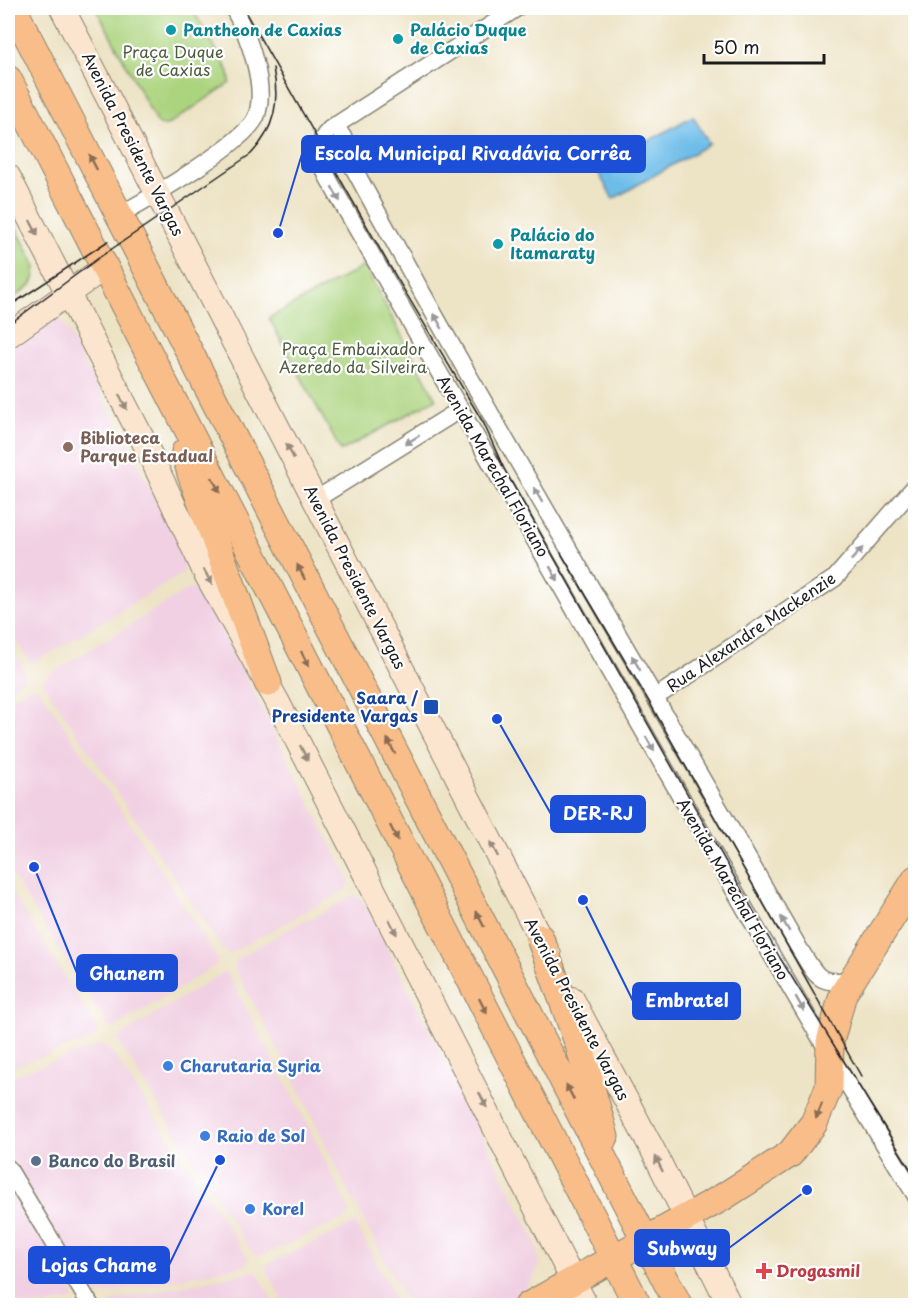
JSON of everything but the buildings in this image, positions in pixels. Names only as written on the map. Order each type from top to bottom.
[{"type":"main road","points":[[13,8],[679,1305]]},
{"type":"main road","name":"Avenida Presidente Vargas","points":[[62,8],[540,939],[657,1158],[684,1217],[730,1305]]},
{"type":"main road","points":[[8,79],[638,1305]]},
{"type":"main road","points":[[8,176],[145,444],[206,574],[267,683],[466,1066],[586,1305]]},
{"type":"main road","points":[[8,336],[105,267]]},
{"type":"main road","points":[[170,396],[191,474],[267,683]]},
{"type":"main road","points":[[528,1305],[723,1197],[790,1154],[814,1123],[829,1087],[831,1045],[843,994],[914,885]]},
{"type":"main road","points":[[540,939],[579,1045],[616,1181]]},
{"type":"street","points":[[119,215],[158,193],[203,163],[250,126],[257,113],[259,91],[249,41],[233,8]]},
{"type":"street","points":[[335,125],[517,8]]},
{"type":"street","name":"Avenida Marechal Floriano","points":[[854,978],[837,983],[822,980],[812,969],[467,372],[346,156],[354,152],[335,125],[324,134],[320,143],[318,153],[321,164],[461,410],[831,1045],[915,1196]]},
{"type":"street","points":[[315,500],[461,410]]},
{"type":"street","name":"Rua Alexandre Mackenzie","points":[[656,697],[835,578],[915,485]]},
{"type":"street","points":[[8,1168],[84,1304]]},
{"type":"shaded area","points":[[58,314],[127,443],[184,555],[185,562],[182,573],[177,577],[35,662],[29,661],[8,629],[8,342]]},
{"type":"shaded area","points":[[187,590],[201,591],[204,595],[350,882],[347,889],[229,954],[224,951],[43,683],[44,678]]},
{"type":"shaded area","points":[[8,642],[22,664],[25,676],[8,690]]},
{"type":"shaded area","points":[[30,687],[39,689],[160,868],[218,960],[216,965],[114,1028],[109,1027],[8,869],[8,702]]},
{"type":"shaded area","points":[[8,887],[98,1030],[93,1039],[8,1068]]},
{"type":"shaded area","points":[[352,896],[361,898],[368,910],[537,1244],[539,1266],[531,1282],[522,1291],[497,1305],[408,1305],[345,1185],[295,1081],[234,967],[237,959]]},
{"type":"shaded area","points":[[224,972],[228,974],[297,1104],[350,1211],[348,1217],[260,1256],[252,1253],[118,1041],[120,1036]]},
{"type":"shaded area","points":[[102,1045],[109,1048],[190,1169],[248,1258],[246,1265],[105,1294],[94,1293],[90,1290],[8,1154],[8,1077]]},
{"type":"shaded area","points":[[8,1179],[75,1295],[71,1300],[47,1305],[8,1305]]},
{"type":"shaded area","points":[[355,1223],[399,1305],[285,1305],[266,1269],[268,1264]]},
{"type":"shaded area","points":[[255,1271],[275,1305],[107,1305],[115,1300]]},
{"type":"green space","name":"Praça Duque de Caxias","points":[[96,8],[192,8],[229,72],[230,83],[169,124],[163,126],[157,123]]},
{"type":"green space","points":[[8,211],[36,267],[31,285],[8,302]]},
{"type":"green space","name":"Praça Embaixador Azeredo da Silveira","points":[[364,266],[436,399],[341,451],[269,318]]},
{"type":"water","points":[[693,116],[709,144],[613,199],[597,170]]},
{"type":"tram line","points":[[243,8],[388,263],[484,424],[504,469],[780,958],[916,1178]]},
{"type":"tram line","points":[[8,325],[100,257],[251,154],[266,135],[274,114],[276,92],[273,68]]},
{"type":"tram line","points":[[8,307],[108,241]]},
{"type":"tram line","points":[[561,553],[651,705],[861,1076]]},
{"type":"place","name":"Pantheon de Caxias","points":[[171,30]]},
{"type":"place","name":"Palácio Duque de Caxias","points":[[398,39]]},
{"type":"place","name":"Escola Municipal Rivadávia Corrêa","points":[[278,233]]},
{"type":"place","name":"Palácio do Itamaraty","points":[[498,244]]},
{"type":"place","name":"Biblioteca Parque Estadual","points":[[68,447]]},
{"type":"place","name":"Saara / Presidente Vargas","points":[[431,707]]},
{"type":"place","name":"DER-RJ","points":[[497,719]]},
{"type":"place","name":"Ghanem","points":[[34,867]]},
{"type":"place","name":"Embratel","points":[[583,900]]},
{"type":"place","name":"Charutaria Syria","points":[[168,1066]]},
{"type":"place","name":"Raio de Sol","points":[[205,1136]]},
{"type":"place","name":"Lojas Chame","points":[[220,1160]]},
{"type":"place","name":"Banco do Brasil","points":[[36,1161]]},
{"type":"place","name":"Subway","points":[[807,1190]]},
{"type":"place","name":"Korel","points":[[250,1209]]},
{"type":"place","name":"Drogasmil","points":[[764,1271]]}]
